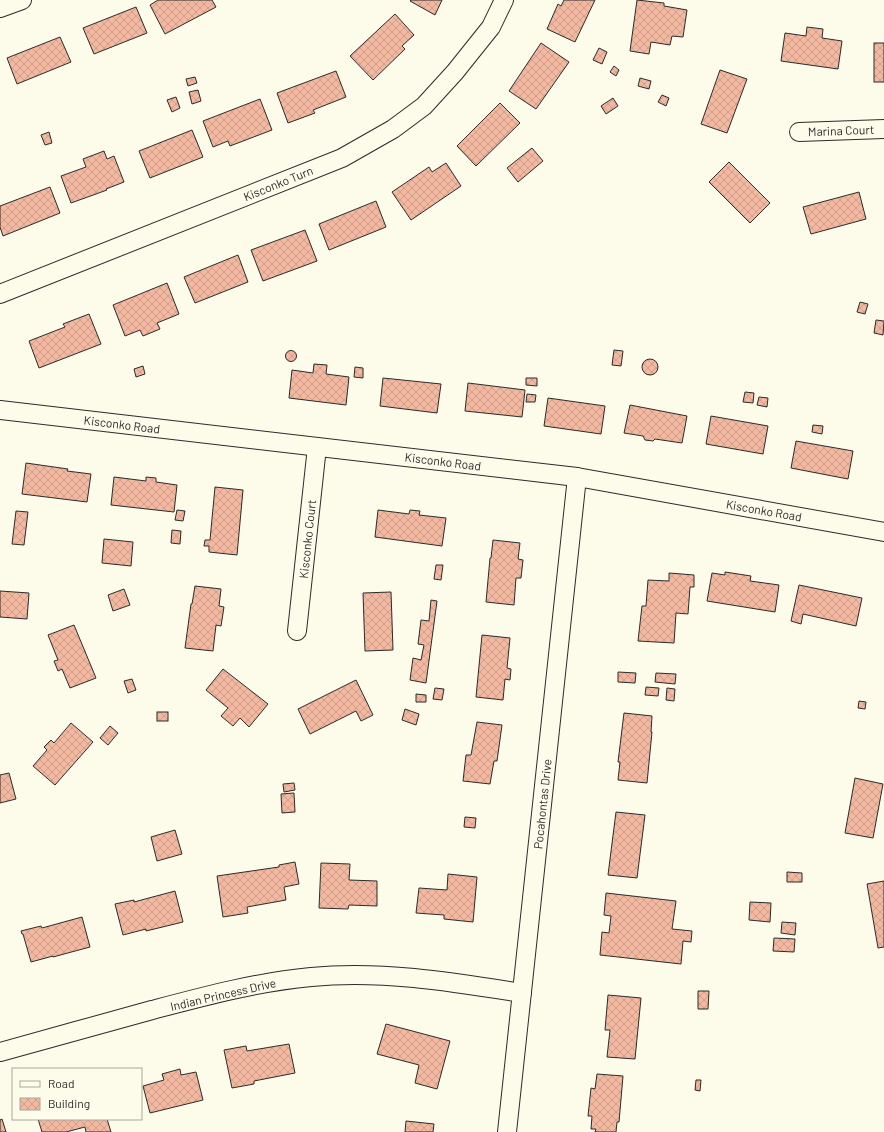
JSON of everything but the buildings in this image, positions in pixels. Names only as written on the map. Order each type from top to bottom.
[{"type":"street","points":[[0,8],[22,0]]},
{"type":"street","name":"Kisconko Turn","points":[[0,294],[342,158],[393,129],[424,106],[456,72],[491,27],[504,0]]},
{"type":"street","name":"Marina Court","points":[[799,132],[884,129]]},
{"type":"street","name":"Kisconko Road","points":[[0,410],[577,477],[884,532]]},
{"type":"street","name":"Kisconko Court","points":[[297,631],[317,447]]},
{"type":"street","name":"Pocahontas Drive","points":[[507,1132],[577,477]]},
{"type":"street","name":"Indian Princess Drive","points":[[0,1052],[215,993],[262,983],[312,977],[353,975],[423,979],[522,993]]}]
